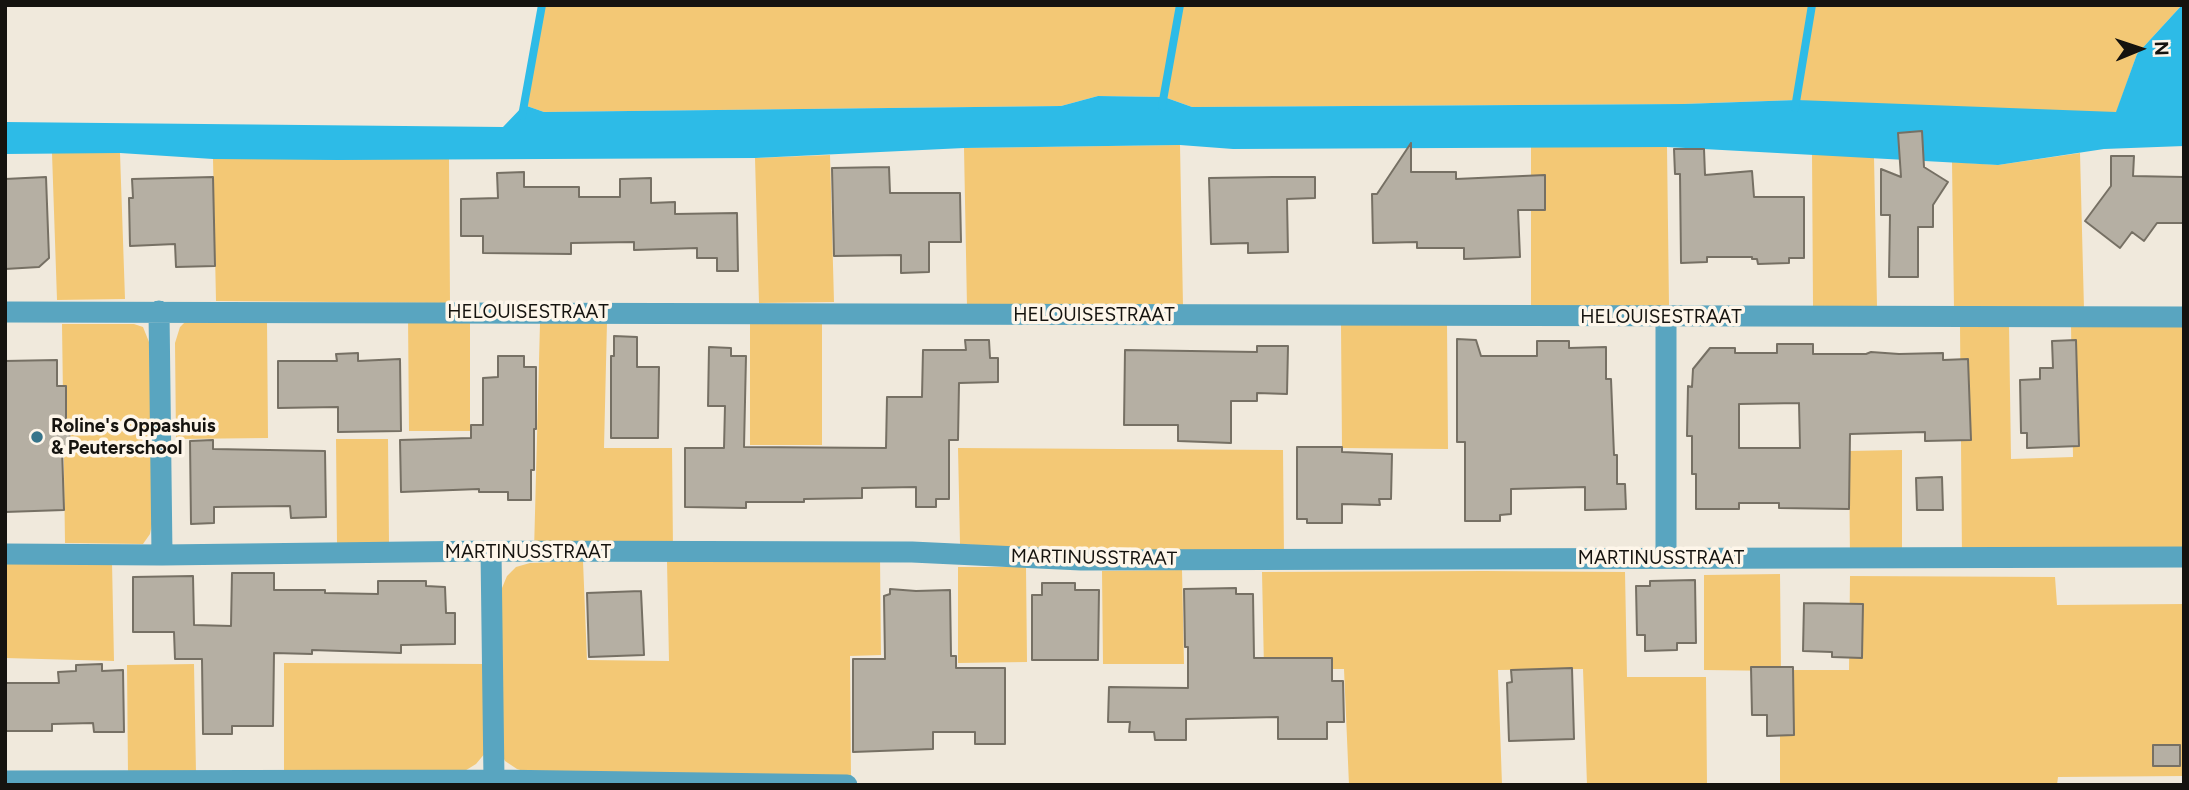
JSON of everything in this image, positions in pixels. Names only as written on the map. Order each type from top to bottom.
[{"type":"street","points":[[159,311],[162,555]]},
{"type":"street","name":"HELOUISESTRAAT","points":[[5,312],[2184,317]]},
{"type":"street","points":[[1665,317],[1666,558]]},
{"type":"street","points":[[491,551],[494,780]]},
{"type":"street","name":"MARTINUSSTRAAT","points":[[5,554],[912,552],[1081,560],[2184,557]]},
{"type":"street","points":[[5,781],[494,780],[847,785]]},
{"type":"shaded area","points":[[542,5],[2182,5],[2137,54],[2110,131],[1796,100],[1683,104],[1192,107],[1164,97],[1098,96],[1061,106],[544,112],[524,105]]},
{"type":"shaded area","points":[[1180,145],[1183,306],[967,307],[964,148]]},
{"type":"shaded area","points":[[1531,146],[1667,147],[1669,306],[1531,306]]},
{"type":"shaded area","points":[[52,153],[120,153],[125,299],[57,300]]},
{"type":"shaded area","points":[[1812,153],[1874,157],[1877,306],[1813,306]]},
{"type":"shaded area","points":[[2080,153],[2084,309],[1954,309],[1952,162],[1998,165]]},
{"type":"shaded area","points":[[830,155],[834,302],[759,303],[755,158]]},
{"type":"shaded area","points":[[213,159],[449,159],[450,303],[216,301]]},
{"type":"shaded area","points":[[408,316],[470,316],[470,431],[409,431]]},
{"type":"shaded area","points":[[186,321],[267,321],[268,438],[176,439],[175,343],[180,327]]},
{"type":"shaded area","points":[[607,322],[604,448],[672,448],[673,549],[534,551],[540,323]]},
{"type":"shaded area","points":[[750,322],[822,322],[822,445],[750,445]]},
{"type":"shaded area","points":[[62,324],[134,324],[143,327],[149,342],[153,407],[153,519],[150,534],[143,544],[65,543]]},
{"type":"shaded area","points":[[1447,324],[1448,449],[1342,448],[1341,325]]},
{"type":"shaded area","points":[[2009,324],[2011,459],[2073,457],[2071,325],[2184,324],[2184,559],[1962,560],[1960,325]]},
{"type":"shaded area","points":[[336,439],[388,439],[389,543],[337,543]]},
{"type":"shaded area","points":[[958,448],[1283,450],[1284,555],[1103,554],[960,544]]},
{"type":"shaded area","points":[[1902,450],[1902,559],[1850,559],[1849,451]]},
{"type":"shaded area","points":[[880,557],[881,655],[850,656],[851,777],[533,774],[517,769],[505,761],[500,751],[502,588],[507,576],[516,567],[530,563],[583,561],[587,660],[669,661],[667,561]]},
{"type":"shaded area","points":[[5,561],[112,562],[114,661],[5,658]]},
{"type":"shaded area","points":[[958,567],[1026,567],[1027,662],[958,663]]},
{"type":"shaded area","points":[[1182,570],[1184,664],[1103,664],[1102,571]]},
{"type":"shaded area","points":[[1262,572],[1625,572],[1627,677],[1706,677],[1707,785],[1587,785],[1583,669],[1498,670],[1502,785],[1349,785],[1344,669],[1264,669]]},
{"type":"shaded area","points":[[1780,574],[1781,670],[1849,670],[1850,576],[2055,577],[2057,605],[2184,604],[2184,776],[2058,777],[2057,785],[1780,785],[1780,671],[1704,670],[1704,575]]},
{"type":"shaded area","points":[[284,663],[486,664],[486,752],[476,764],[463,772],[284,771]]},
{"type":"shaded area","points":[[194,664],[196,773],[128,774],[127,665]]},
{"type":"water","points":[[2182,5],[2184,146],[2104,149],[1998,165],[1667,147],[1233,149],[1180,145],[964,148],[755,158],[337,160],[213,159],[120,153],[5,154],[5,122],[503,127],[524,105],[544,112],[1061,106],[1098,96],[1164,97],[1192,107],[1683,104],[1797,100],[2116,112],[2137,54]]},
{"type":"building","points":[[1922,131],[1924,167],[1948,182],[1933,205],[1933,227],[1918,227],[1918,277],[1889,277],[1890,215],[1881,215],[1881,169],[1901,177],[1898,133]]},
{"type":"building","points":[[1411,143],[1411,172],[1456,172],[1456,179],[1545,175],[1545,210],[1518,210],[1520,257],[1464,259],[1464,248],[1417,248],[1417,242],[1373,243],[1372,194],[1377,194]]},
{"type":"building","points":[[1674,149],[1704,149],[1705,175],[1752,171],[1754,197],[1804,197],[1804,258],[1789,258],[1789,263],[1758,264],[1757,259],[1752,257],[1707,257],[1707,262],[1681,263],[1680,174],[1675,174]]},
{"type":"building","points":[[2111,156],[2134,156],[2133,176],[2184,177],[2184,223],[2157,223],[2144,241],[2132,232],[2120,248],[2085,221],[2111,186]]},
{"type":"building","points":[[889,167],[890,193],[960,193],[961,242],[929,242],[929,272],[901,273],[901,255],[834,256],[832,168]]},
{"type":"building","points":[[524,172],[524,187],[579,187],[579,197],[620,197],[620,179],[651,178],[651,203],[675,202],[675,214],[737,213],[738,271],[717,271],[717,258],[697,258],[697,248],[634,250],[634,242],[571,243],[571,254],[483,253],[483,236],[461,236],[461,199],[498,198],[497,173]]},
{"type":"building","points":[[46,177],[49,258],[39,267],[5,269],[5,179]]},
{"type":"building","points":[[213,177],[215,266],[176,267],[175,244],[130,246],[129,198],[133,198],[132,179]]},
{"type":"building","points":[[1315,177],[1315,198],[1287,199],[1288,252],[1248,253],[1248,243],[1211,244],[1209,178]]},
{"type":"building","points":[[614,336],[637,337],[637,367],[659,367],[658,438],[611,438],[611,356],[614,356]]},
{"type":"building","points":[[1457,339],[1476,340],[1481,356],[1537,356],[1537,341],[1569,341],[1569,348],[1606,347],[1606,379],[1611,379],[1617,484],[1625,484],[1626,509],[1585,510],[1585,487],[1511,489],[1511,514],[1500,515],[1500,521],[1465,521],[1465,442],[1457,442]]},
{"type":"building","points":[[965,340],[989,340],[990,358],[998,358],[998,382],[959,383],[958,440],[949,440],[949,499],[936,499],[936,507],[916,507],[916,487],[862,488],[862,498],[746,502],[746,508],[685,507],[685,448],[724,448],[725,406],[708,406],[709,347],[731,348],[731,356],[746,356],[744,447],[886,448],[887,397],[922,397],[923,350],[966,350]]},
{"type":"building","points":[[2076,340],[2079,446],[2027,448],[2027,433],[2021,433],[2020,380],[2040,379],[2040,368],[2053,368],[2052,341]]},
{"type":"building","points":[[1777,344],[1813,344],[1813,354],[1943,353],[1943,360],[1968,359],[1971,440],[1925,441],[1925,432],[1850,434],[1849,509],[1779,508],[1779,503],[1739,503],[1739,509],[1696,509],[1692,436],[1687,436],[1688,386],[1692,387],[1693,369],[1710,348],[1735,348],[1735,353],[1777,353]],"holes":[[[1799,403],[1800,448],[1739,448],[1739,404]]]},
{"type":"building","points":[[1257,346],[1288,346],[1287,394],[1257,393],[1257,401],[1231,401],[1231,443],[1178,441],[1178,425],[1124,425],[1125,350],[1257,352]]},
{"type":"building","points":[[358,353],[358,361],[400,359],[401,431],[338,432],[338,407],[278,408],[278,361],[337,361],[336,354]]},
{"type":"building","points":[[498,356],[524,356],[524,367],[536,367],[536,429],[534,470],[531,470],[531,500],[508,500],[508,492],[479,492],[479,489],[401,492],[400,440],[471,438],[471,425],[483,425],[483,378],[498,377]]},
{"type":"building","name":"Roline's Oppashuis & Peuterschool","points":[[57,360],[57,386],[66,386],[66,427],[69,427],[70,448],[62,448],[64,510],[5,512],[5,361]]},
{"type":"building","points":[[213,440],[213,449],[325,451],[326,517],[291,518],[290,506],[214,507],[214,523],[191,524],[190,441]]},
{"type":"building","points":[[1297,447],[1342,447],[1342,452],[1392,454],[1391,499],[1379,499],[1380,505],[1342,504],[1342,523],[1307,523],[1307,519],[1297,519]]},
{"type":"building","points":[[1942,477],[1943,510],[1917,510],[1916,478]]},
{"type":"building","points":[[232,573],[274,573],[274,590],[378,594],[378,581],[426,581],[426,586],[445,587],[446,613],[455,613],[455,644],[401,645],[401,653],[312,650],[312,654],[274,653],[273,726],[232,726],[232,734],[203,734],[202,659],[175,659],[174,632],[133,632],[133,577],[193,576],[194,625],[231,626]]},
{"type":"building","points":[[1695,580],[1696,643],[1677,643],[1677,650],[1645,651],[1645,635],[1637,635],[1636,586],[1650,586],[1650,581]]},
{"type":"building","points":[[1042,583],[1075,583],[1075,590],[1099,590],[1098,660],[1032,660],[1032,595],[1042,595]]},
{"type":"building","points":[[1236,588],[1236,594],[1253,594],[1254,658],[1332,658],[1332,681],[1343,681],[1344,722],[1327,722],[1327,739],[1278,739],[1278,717],[1186,719],[1186,740],[1155,740],[1154,732],[1129,732],[1130,722],[1108,722],[1109,687],[1188,688],[1184,589]]},
{"type":"building","points":[[890,589],[950,590],[951,656],[956,656],[956,668],[1005,668],[1005,744],[975,744],[975,732],[933,732],[933,749],[853,752],[853,659],[885,659],[884,596],[890,594]]},
{"type":"building","points":[[641,591],[644,655],[589,657],[587,593]]},
{"type":"building","points":[[1804,603],[1863,604],[1862,658],[1832,657],[1832,652],[1803,651]]},
{"type":"building","points":[[102,664],[102,671],[123,670],[124,732],[94,732],[93,723],[52,724],[52,731],[5,731],[5,683],[59,683],[58,672],[76,671],[76,665]]},
{"type":"building","points":[[1751,667],[1793,667],[1794,735],[1767,736],[1767,715],[1752,715]]},
{"type":"building","points":[[1572,668],[1574,739],[1509,741],[1507,683],[1512,682],[1511,670]]},
{"type":"building","points":[[2153,745],[2180,745],[2180,766],[2153,766]]},
{"type":"waterway","points":[[522,116],[542,5]]},
{"type":"waterway","points":[[1162,106],[1180,5]]},
{"type":"waterway","points":[[1795,108],[1812,5]]},
{"type":"place","name":"Roline's Oppashuis & Peuterschool","points":[[37,437]]}]
